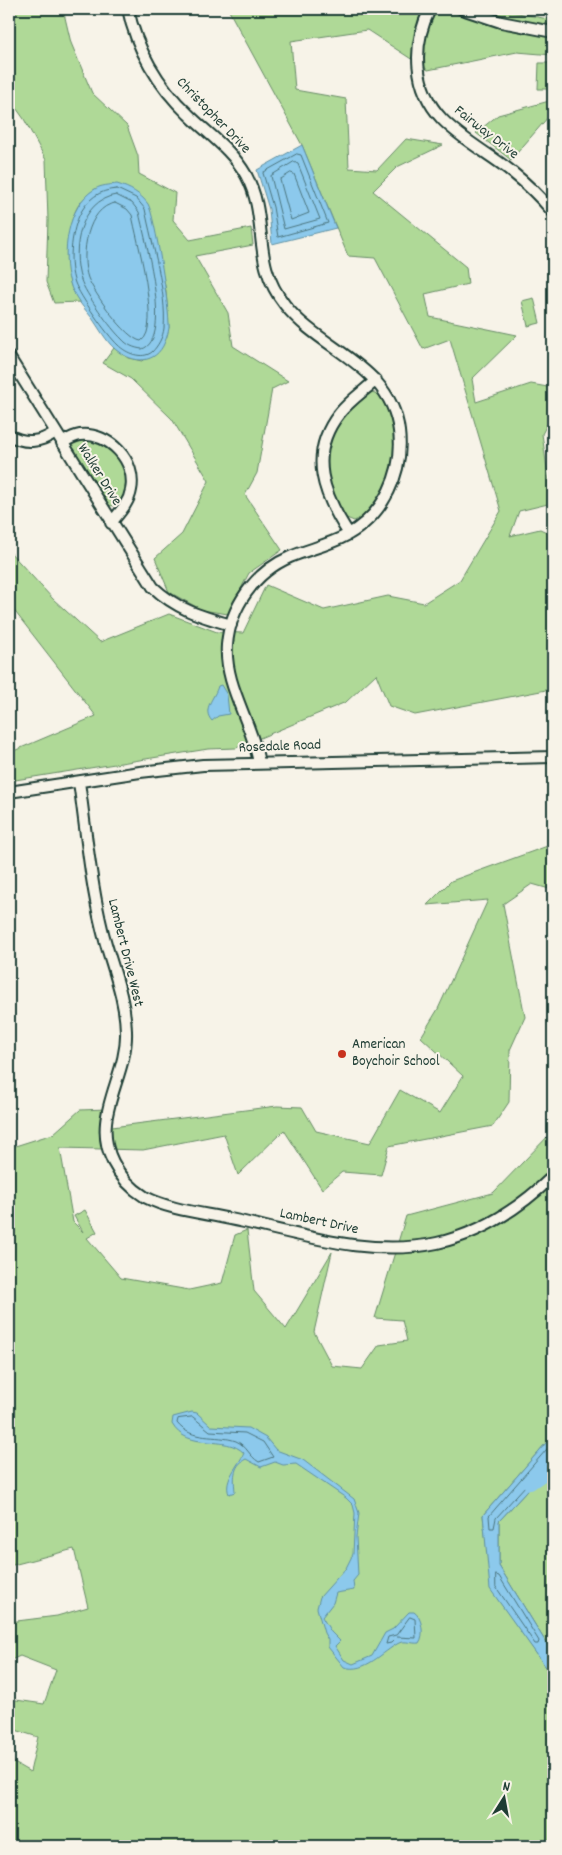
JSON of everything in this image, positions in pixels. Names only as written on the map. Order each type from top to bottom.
[{"type":"street","name":"Christopher Drive","points":[[128,9],[141,49],[162,85],[187,113],[231,154],[248,178],[257,204],[264,265],[284,304],[303,323],[359,364],[376,380],[391,404],[396,417],[400,443],[398,467],[392,484],[379,508],[369,520],[349,534],[286,558],[262,574],[243,596],[231,624],[227,646],[229,673],[252,732],[259,763]]},
{"type":"street","name":"Fairway Drive","points":[[430,9],[420,34],[417,59],[419,74],[428,98],[443,119],[513,172],[553,212]]},
{"type":"street","points":[[462,9],[501,22],[553,32]]},
{"type":"street","name":"Walker Drive","points":[[9,357],[144,577],[163,597],[188,612],[231,624]]},
{"type":"street","points":[[349,534],[336,514],[324,487],[323,450],[326,437],[339,414],[376,380]]},
{"type":"street","points":[[9,435],[31,442],[46,438],[55,432]]},
{"type":"street","name":"Walker Drive","points":[[62,443],[75,436],[90,436],[108,442],[122,454],[131,473],[131,491],[125,506],[111,523]]},
{"type":"street","name":"Rosedale Road","points":[[9,792],[180,767],[259,763],[553,757]]},
{"type":"street","name":"Lambert Drive West","points":[[79,782],[98,912],[121,990],[126,1031],[124,1060],[106,1114],[105,1129],[108,1151],[119,1172],[135,1190],[156,1202],[181,1208]]},
{"type":"street","name":"Lambert Drive","points":[[181,1208],[357,1246],[402,1248],[452,1239],[501,1217],[519,1205],[553,1176]]},
{"type":"green space","points":[[9,9],[63,9],[71,43],[92,93],[127,126],[138,156],[139,174],[175,193],[173,220],[190,240],[251,228],[253,245],[195,256],[228,313],[233,346],[288,381],[272,389],[257,473],[245,495],[282,550],[249,573],[228,614],[202,610],[169,592],[155,558],[182,534],[209,481],[172,419],[131,379],[103,363],[114,348],[128,358],[142,361],[169,328],[166,291],[149,207],[95,189],[84,199],[78,206],[71,223],[67,254],[71,285],[80,302],[54,303],[46,282],[48,220],[46,160],[24,119],[9,98]]},
{"type":"green space","points":[[228,9],[346,9],[357,12],[371,9],[498,9],[553,20],[553,55],[517,52],[428,70],[367,30],[291,41],[295,90],[346,99],[349,168],[377,170],[406,139],[443,145],[397,167],[373,191],[466,267],[468,284],[425,294],[430,317],[517,335],[472,379],[476,402],[531,384],[553,388],[553,413],[542,434],[552,503],[519,511],[510,536],[540,529],[553,535],[553,715],[546,690],[415,715],[389,706],[376,674],[346,702],[236,748],[208,749],[9,781],[9,753],[96,716],[9,604],[9,551],[53,599],[100,642],[169,614],[217,632],[243,633],[266,585],[324,610],[388,596],[424,603],[460,580],[501,511],[450,339],[423,349],[375,258],[348,256],[302,145]]},
{"type":"green space","points":[[539,63],[552,63],[550,89],[538,89]]},
{"type":"green space","points":[[553,100],[553,117],[549,116],[511,160],[476,133],[498,115]]},
{"type":"green space","points":[[534,298],[540,323],[528,326],[522,301]]},
{"type":"green space","points":[[372,392],[382,396],[389,411],[393,428],[393,466],[388,484],[380,500],[369,512],[354,521],[344,517],[331,494],[328,486],[327,454],[332,434],[337,424],[350,408],[366,394]]},
{"type":"green space","points":[[91,438],[112,448],[123,464],[128,484],[127,494],[124,501],[117,505],[107,505],[70,448],[74,440]]},
{"type":"green space","points":[[553,844],[553,890],[532,884],[503,904],[525,1017],[510,1050],[509,1102],[493,1126],[389,1146],[381,1175],[342,1172],[322,1189],[284,1130],[238,1175],[224,1134],[143,1150],[60,1148],[73,1222],[83,1232],[74,1216],[85,1210],[97,1232],[87,1238],[121,1278],[189,1290],[222,1283],[235,1235],[247,1230],[254,1291],[286,1329],[332,1252],[314,1332],[332,1366],[362,1369],[379,1345],[407,1341],[402,1320],[375,1318],[406,1216],[493,1193],[553,1131],[553,1435],[483,1515],[491,1589],[553,1677],[553,1846],[9,1846],[9,1760],[30,1772],[38,1737],[9,1728],[9,1699],[44,1704],[56,1670],[20,1656],[9,1661],[9,1622],[57,1616],[88,1607],[74,1549],[9,1566],[9,1148],[53,1134],[80,1110],[107,1109],[104,1128],[277,1106],[302,1107],[316,1131],[370,1143],[400,1090],[440,1113],[463,1076],[421,1037],[438,1009],[488,900],[427,905],[451,881]]},
{"type":"green space","points":[[553,1463],[553,1654],[499,1566],[499,1521]]},
{"type":"water","points":[[302,145],[336,228],[272,244],[269,209],[257,170]]},
{"type":"water","points":[[117,184],[134,191],[148,204],[162,264],[169,328],[163,346],[153,357],[147,359],[140,360],[127,357],[112,346],[76,297],[71,288],[67,272],[66,259],[69,232],[72,218],[78,206],[95,189]]},
{"type":"water","points":[[221,685],[227,695],[229,714],[218,716],[212,721],[209,717],[208,708],[218,686]]},
{"type":"water","points":[[192,1412],[197,1413],[211,1426],[248,1428],[266,1438],[276,1450],[303,1460],[354,1499],[359,1513],[356,1537],[358,1575],[353,1581],[354,1590],[336,1593],[333,1603],[322,1617],[331,1632],[340,1641],[335,1646],[344,1660],[353,1664],[372,1656],[385,1633],[393,1629],[409,1612],[417,1614],[421,1622],[422,1635],[419,1643],[401,1642],[366,1665],[352,1668],[344,1667],[328,1647],[328,1640],[324,1633],[317,1608],[320,1597],[346,1568],[353,1554],[355,1513],[353,1505],[346,1498],[296,1464],[283,1465],[275,1462],[261,1467],[246,1459],[236,1469],[234,1478],[235,1492],[229,1494],[228,1483],[244,1453],[236,1447],[227,1444],[187,1438],[179,1433],[172,1424],[173,1417]]},
{"type":"water","points":[[553,1435],[553,1463],[499,1521],[499,1566],[553,1654],[553,1677],[490,1589],[483,1515]]},
{"type":"waterway","points":[[530,1483],[550,1469],[553,1459]]},
{"type":"place","name":"American Boychoir School","points":[[342,1054]]}]
